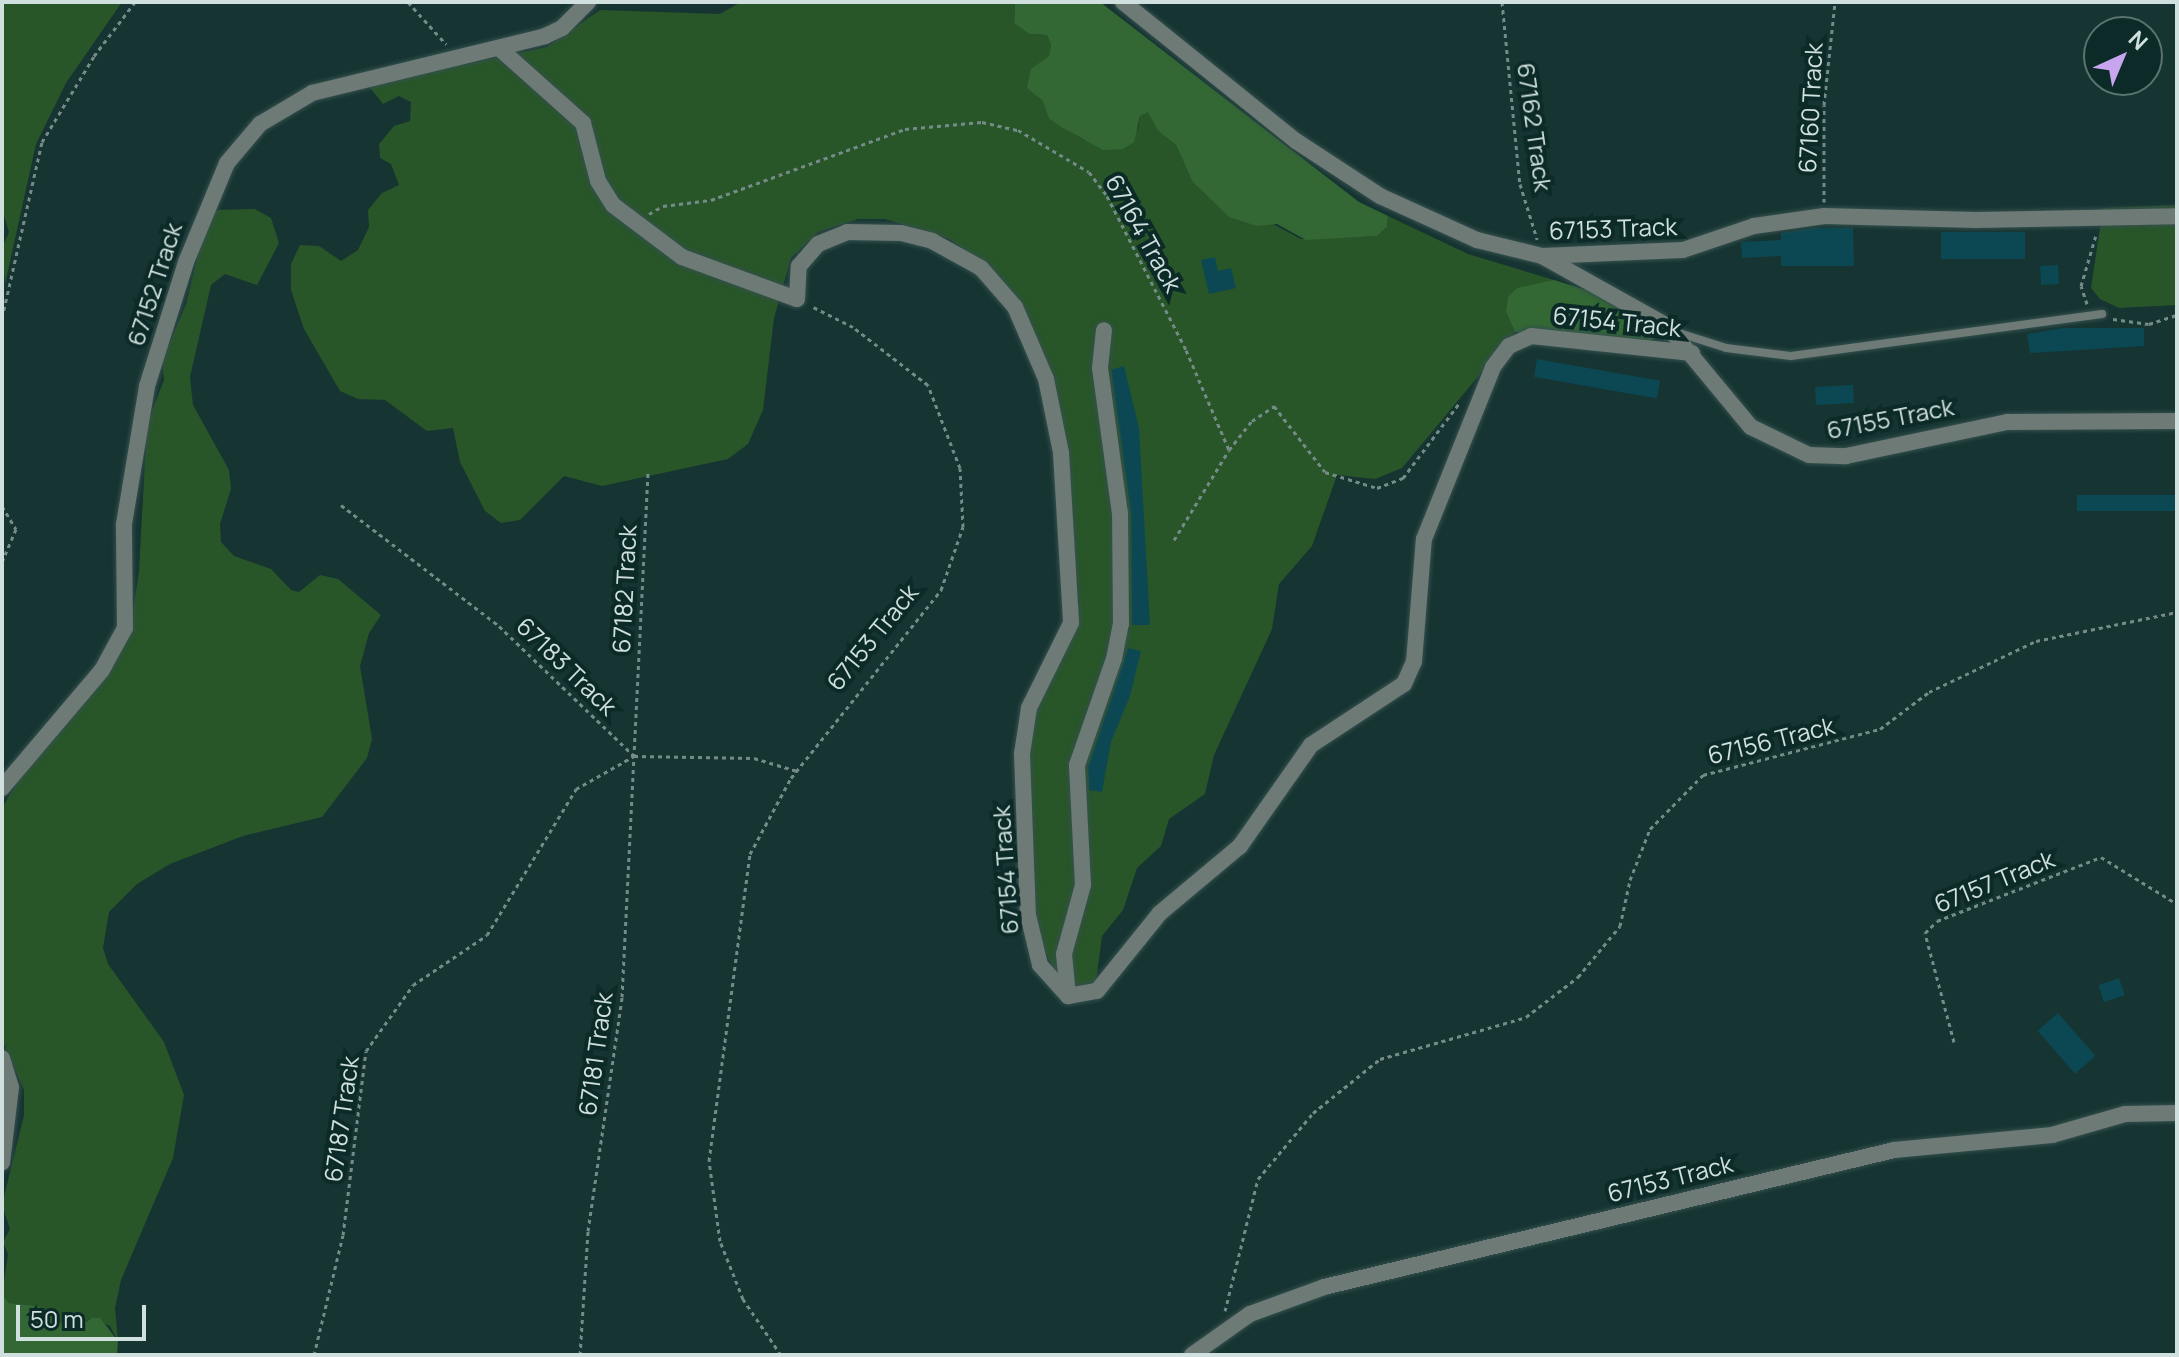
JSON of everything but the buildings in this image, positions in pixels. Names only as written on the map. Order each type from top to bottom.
[{"type":"street","name":"67152 Track","points":[[2,788],[102,670],[125,628],[124,524],[147,386],[190,249],[227,163],[260,124],[312,93],[499,48],[562,28],[588,2]]},
{"type":"street","name":"67153 Track","points":[[1123,2],[1296,141],[1380,196],[1477,240],[1542,256],[1683,250],[1754,226],[1824,216],[2098,219],[2177,216]]},
{"type":"street","points":[[499,48],[575,113],[589,133],[604,192],[632,224],[682,257],[797,299]]},
{"type":"street","name":"67154 Track","points":[[797,299],[799,266],[818,244],[847,232],[901,233],[932,241],[981,268],[1002,288],[1031,339],[1056,415],[1072,599],[1066,639],[1038,687],[1024,729],[1028,915],[1040,965],[1068,996],[1097,991],[1160,913],[1240,846],[1311,745],[1404,684],[1414,662],[1424,539],[1493,367],[1509,346],[1531,336],[1692,353]]},
{"type":"street","name":"67155 Track","points":[[1542,256],[1675,332],[1720,395],[1751,427],[1809,455],[1846,456],[2008,422],[2177,421]]},
{"type":"street","points":[[1068,996],[1064,954],[1083,885],[1077,765],[1114,659],[1121,624],[1120,514],[1100,368],[1104,330]]},
{"type":"street","points":[[2,1058],[11,1087],[2,1162]]},
{"type":"street","name":"67153 Track","points":[[1193,1355],[1221,1331],[1324,1287],[1894,1150],[2052,1135],[2125,1114],[2177,1113]]},
{"type":"lane","points":[[1675,332],[1726,348],[1791,356],[2102,314]]},
{"type":"path","points":[[2,318],[42,142],[94,56],[135,2]]},
{"type":"path","points":[[408,2],[460,58]]},
{"type":"path","name":"67162 Track","points":[[1502,2],[1520,184],[1542,256]]},
{"type":"path","name":"67160 Track","points":[[1824,216],[1824,105],[1835,2]]},
{"type":"path","name":"67164 Track","points":[[632,224],[663,206],[711,200],[905,129],[982,122],[1018,130],[1089,172],[1107,196],[1186,350],[1229,450]]},
{"type":"path","points":[[2098,219],[2081,286],[2088,308],[2118,322],[2149,324],[2177,315]]},
{"type":"path","name":"67153 Track","points":[[781,1355],[743,1299],[720,1241],[709,1161],[750,854],[797,771],[941,590],[963,527],[960,468],[928,385],[853,327],[797,299]]},
{"type":"path","points":[[1174,540],[1229,450],[1252,421],[1274,406],[1325,472],[1377,488],[1403,478],[1465,398]]},
{"type":"path","name":"67182 Track","points":[[634,756],[648,472]]},
{"type":"path","name":"67183 Track","points":[[341,505],[499,626],[634,756]]},
{"type":"path","points":[[2,506],[16,529],[2,562]]},
{"type":"path","name":"67156 Track","points":[[1221,1331],[1258,1179],[1313,1113],[1380,1059],[1526,1017],[1578,977],[1620,926],[1630,880],[1650,829],[1703,775],[1880,729],[1929,692],[2036,641],[2177,612]]},
{"type":"path","points":[[634,756],[754,758],[797,771]]},
{"type":"path","name":"67187 Track","points":[[314,1355],[343,1235],[366,1051],[413,985],[487,935],[576,789],[634,756]]},
{"type":"path","name":"67181 Track","points":[[580,1355],[588,1231],[622,997],[634,756]]},
{"type":"path","name":"67157 Track","points":[[1954,1042],[1925,933],[1937,921],[2101,857],[2177,904]]},
{"type":"green space","points":[[2,2],[122,2],[66,83],[36,144],[5,284],[2,248],[9,232],[2,209]]},
{"type":"green space","points":[[741,2],[1015,2],[1014,23],[1029,34],[1047,35],[1051,45],[1049,56],[1031,70],[1049,119],[1084,140],[1138,129],[1140,116],[1148,111],[1158,131],[1176,145],[1192,181],[1301,239],[1377,236],[1387,227],[1388,216],[1468,254],[1554,280],[1506,312],[1515,332],[1402,468],[1375,479],[1337,475],[1312,546],[1279,584],[1272,629],[1214,755],[1205,794],[1169,819],[1161,846],[1137,868],[1123,910],[1102,936],[1096,982],[1079,990],[1060,983],[1036,932],[1028,734],[1079,603],[1056,392],[990,267],[949,239],[885,219],[858,219],[818,232],[791,258],[774,318],[763,410],[748,444],[728,459],[602,486],[564,476],[520,520],[501,523],[485,511],[460,462],[453,428],[427,431],[385,400],[358,399],[340,391],[304,329],[291,290],[291,264],[300,245],[319,246],[341,261],[358,250],[369,227],[368,210],[382,193],[399,185],[391,164],[380,158],[379,144],[394,126],[410,121],[411,102],[399,96],[383,104],[368,85],[547,47],[600,10],[720,14]]},
{"type":"green space","points":[[1015,2],[1100,2],[1359,202],[1388,216],[1387,227],[1377,236],[1306,240],[1277,224],[1257,226],[1229,217],[1192,181],[1176,145],[1158,131],[1148,112],[1140,116],[1134,142],[1123,149],[1103,150],[1063,128],[1049,119],[1042,100],[1027,88],[1031,69],[1049,56],[1051,45],[1047,35],[1029,34],[1014,23]]},
{"type":"green space","points":[[2177,205],[2177,305],[2119,308],[2100,299],[2091,288],[2103,208]]},
{"type":"green space","points":[[255,209],[271,218],[279,243],[257,285],[225,274],[211,285],[190,377],[193,405],[229,470],[231,489],[220,524],[221,542],[234,556],[271,569],[291,590],[299,592],[320,575],[338,579],[381,615],[369,633],[360,666],[372,739],[367,758],[322,817],[243,836],[170,864],[137,884],[109,912],[103,948],[108,964],[164,1042],[184,1095],[173,1158],[121,1280],[115,1308],[118,1341],[110,1326],[90,1318],[74,1331],[38,1306],[9,1303],[2,1294],[8,1254],[3,1242],[10,1229],[2,1205],[24,1115],[24,1090],[2,1040],[2,808],[34,754],[130,632],[139,571],[147,424],[164,380],[162,361],[186,304],[207,219],[217,210]]},
{"type":"green space","points":[[1554,280],[1586,290],[1647,320],[1663,335],[1644,343],[1515,332],[1506,312],[1508,297],[1517,288]]},
{"type":"green space","points":[[2,1294],[9,1303],[38,1306],[73,1331],[91,1318],[100,1318],[118,1341],[117,1355],[2,1355]]}]
